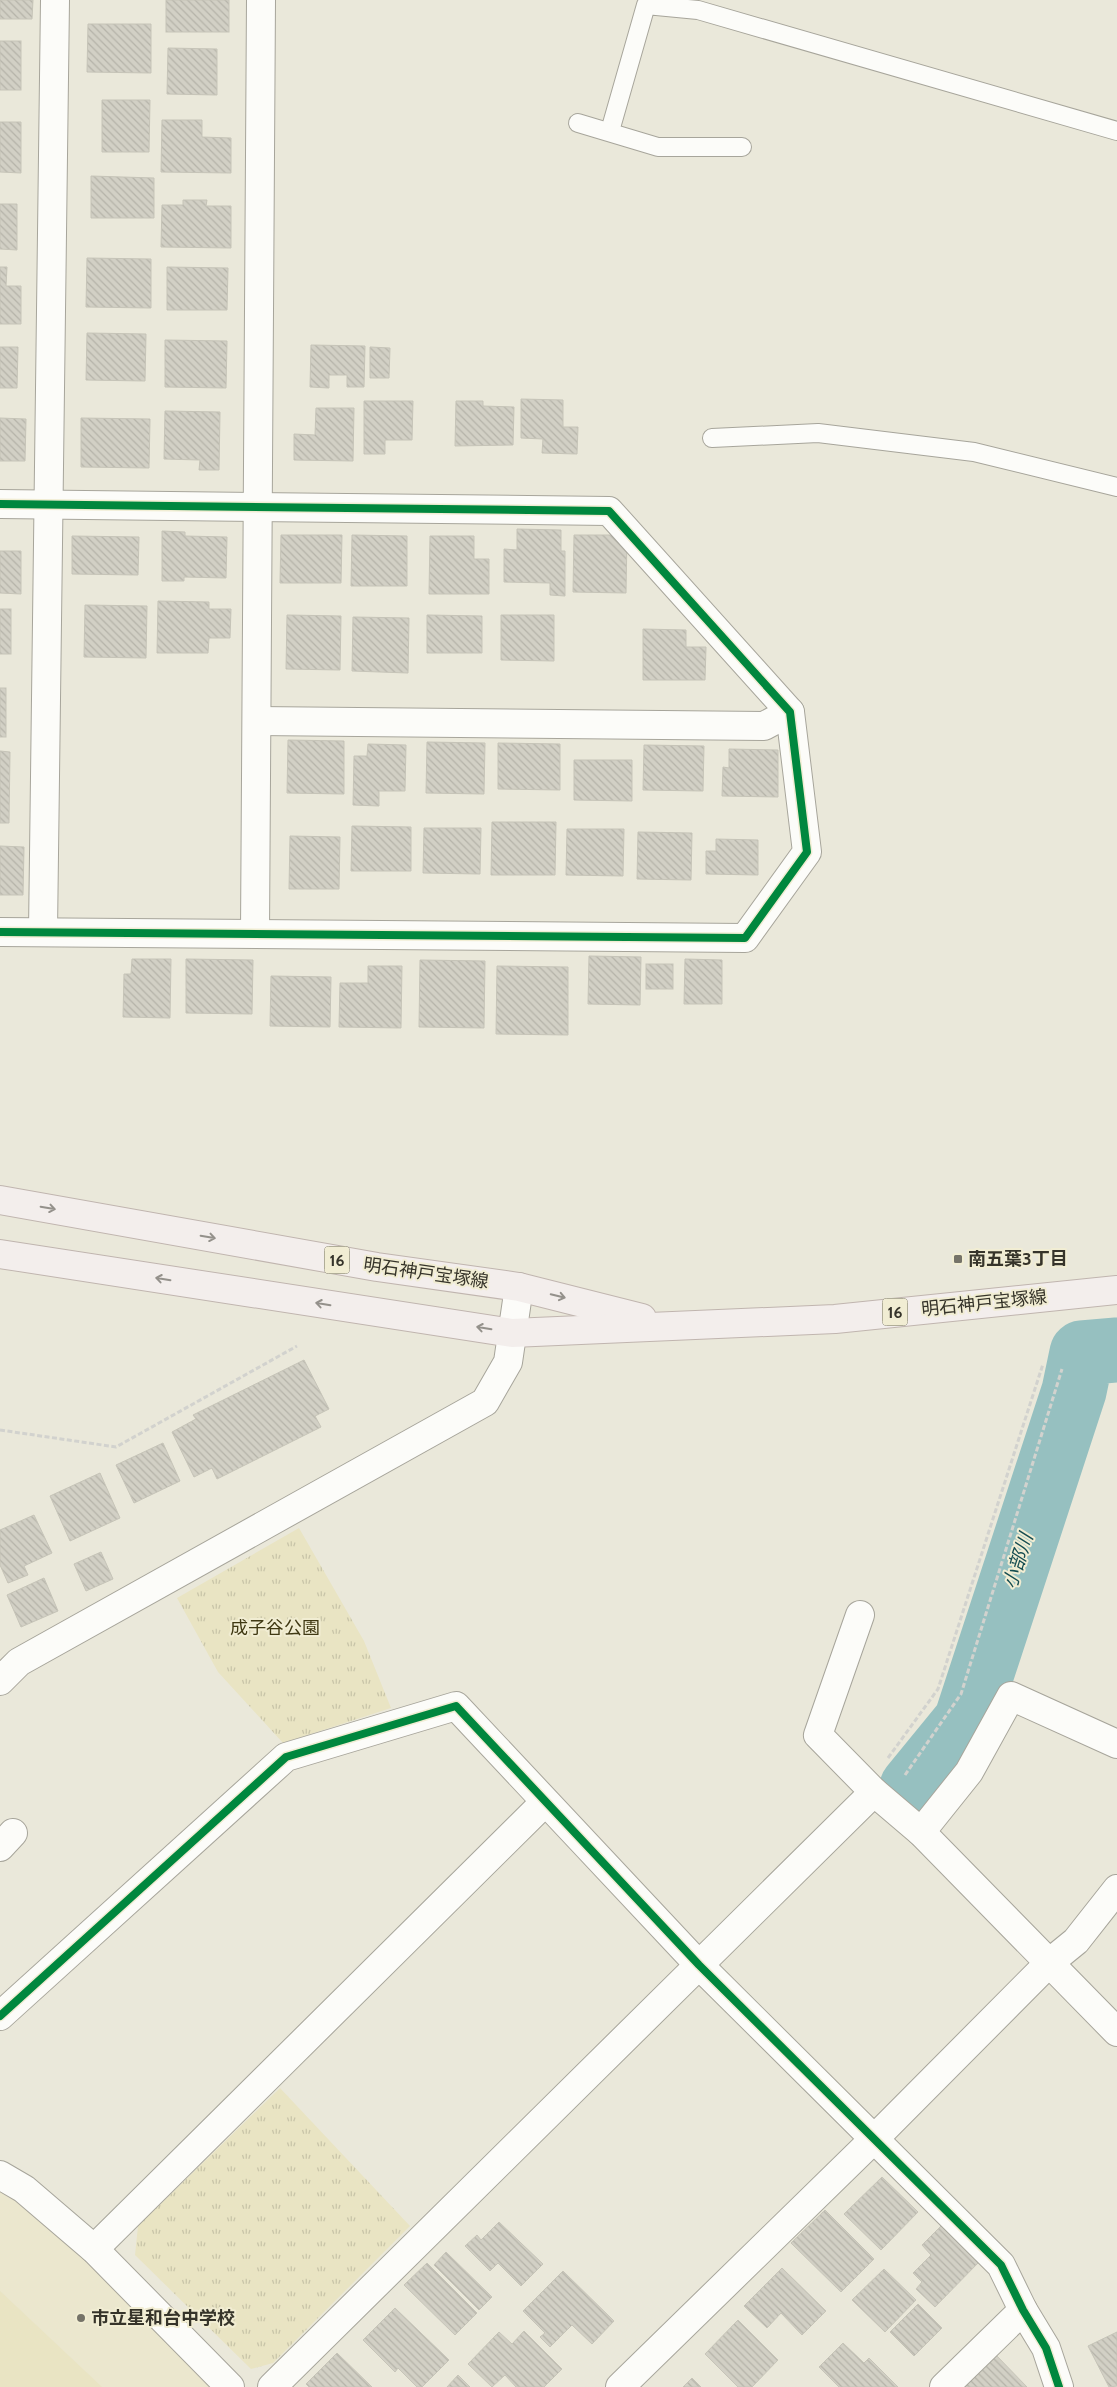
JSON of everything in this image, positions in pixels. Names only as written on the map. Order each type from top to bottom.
[{"type":"main road","name":"明石神戸宝塚線","points":[[0,1200],[377,1267],[519,1287],[672,1325]]},
{"type":"main road","name":"明石神戸宝塚線","points":[[0,1254],[512,1332],[835,1319],[1117,1290]]},
{"type":"street","points":[[43,932],[55,0]]},
{"type":"street","points":[[255,933],[261,0]]},
{"type":"street","points":[[0,504],[609,511],[790,712],[807,852],[745,938],[0,932]]},
{"type":"street","points":[[257,721],[764,726],[790,712]]},
{"type":"street","points":[[0,1681],[20,1662],[485,1402],[508,1362],[519,1287]]},
{"type":"street","points":[[860,1615],[818,1736],[874,1792],[921,1832],[1117,2032]]},
{"type":"street","points":[[921,1832],[969,1772],[1011,1696],[1117,1744]]},
{"type":"street","points":[[0,2016],[286,1757],[456,1706],[699,1965],[1001,2265],[1023,2310],[1046,2348],[1059,2387]]},
{"type":"street","points":[[272,2387],[874,1792]]},
{"type":"street","points":[[94,2248],[545,1802]]},
{"type":"street","points":[[620,2387],[875,2138],[1049,1963],[1076,1941],[1117,1889]]},
{"type":"street","points":[[0,2175],[24,2189],[94,2248],[230,2387]]},
{"type":"street","points":[[944,2387],[1023,2310]]},
{"type":"lane","points":[[610,131],[646,5],[699,5],[1117,130]]},
{"type":"lane","points":[[578,123],[658,146],[742,148]]},
{"type":"lane","points":[[712,438],[828,434],[974,452],[1117,487]]},
{"type":"path","points":[[0,1430],[116,1447],[297,1346]]},
{"type":"path","points":[[874,1792],[884,1764],[938,1689],[1043,1364]]},
{"type":"path","points":[[874,1792],[904,1776],[961,1694],[1062,1368]]},
{"type":"shaded area","name":"市立星和台中学校","points":[[0,2175],[230,2387],[0,2387]]},
{"type":"green space","name":"成子谷公園","points":[[299,1528],[364,1641],[391,1708],[283,1743],[218,1672],[177,1598]]},
{"type":"green space","points":[[280,2088],[410,2226],[273,2363],[251,2369],[135,2255],[138,2226]]},
{"type":"green space","points":[[0,2291],[102,2387],[0,2387]]},
{"type":"building","points":[[0,0],[33,0],[32,19],[0,19]]},
{"type":"building","points":[[166,0],[229,0],[229,32],[166,32]]},
{"type":"building","points":[[88,24],[151,24],[151,73],[87,72]]},
{"type":"building","points":[[0,41],[21,41],[21,90],[0,90]]},
{"type":"building","points":[[168,48],[217,49],[217,95],[167,94]]},
{"type":"building","points":[[102,100],[150,100],[149,152],[102,152]]},
{"type":"building","points":[[162,120],[202,120],[202,137],[231,138],[231,173],[161,172]]},
{"type":"building","points":[[0,122],[21,122],[21,173],[0,172]]},
{"type":"building","points":[[91,176],[154,178],[154,218],[91,218]]},
{"type":"building","points":[[183,200],[207,200],[206,206],[231,206],[231,248],[161,247],[162,205],[183,205]]},
{"type":"building","points":[[0,204],[17,204],[17,250],[0,249]]},
{"type":"building","points":[[87,258],[151,259],[151,308],[86,307]]},
{"type":"building","points":[[0,267],[7,267],[6,286],[21,286],[21,324],[0,324]]},
{"type":"building","points":[[167,267],[228,268],[227,310],[167,310]]},
{"type":"building","points":[[87,333],[146,334],[145,381],[86,380]]},
{"type":"building","points":[[165,340],[227,341],[226,388],[165,387]]},
{"type":"building","points":[[311,345],[365,346],[364,387],[347,387],[347,375],[329,375],[329,388],[310,387]]},
{"type":"building","points":[[0,347],[18,347],[17,388],[0,388]]},
{"type":"building","points":[[370,347],[390,348],[389,378],[370,378]]},
{"type":"building","points":[[521,399],[563,400],[563,427],[578,427],[577,454],[542,453],[543,439],[521,438]]},
{"type":"building","points":[[364,401],[413,401],[412,440],[385,440],[385,454],[364,454]]},
{"type":"building","points":[[456,401],[483,401],[483,406],[514,407],[513,445],[455,446]]},
{"type":"building","points":[[316,408],[354,408],[353,461],[294,460],[294,434],[315,435]]},
{"type":"building","points":[[165,411],[220,412],[219,470],[199,470],[200,460],[164,459]]},
{"type":"building","points":[[0,418],[26,419],[25,461],[0,461]]},
{"type":"building","points":[[81,418],[150,419],[149,468],[81,467]]},
{"type":"building","points":[[517,529],[561,530],[561,551],[565,551],[565,596],[550,595],[550,583],[504,582],[504,549],[517,550]]},
{"type":"building","points":[[162,531],[185,532],[185,536],[227,537],[226,578],[184,577],[184,581],[162,581]]},
{"type":"building","points":[[281,535],[342,535],[341,583],[280,583]]},
{"type":"building","points":[[352,535],[407,536],[407,586],[351,586]]},
{"type":"building","points":[[574,535],[627,535],[626,593],[573,592]]},
{"type":"building","points":[[72,536],[139,537],[138,575],[72,574]]},
{"type":"building","points":[[430,536],[474,536],[474,559],[489,559],[489,594],[429,594]]},
{"type":"building","points":[[0,551],[21,551],[21,594],[0,593]]},
{"type":"building","points":[[158,601],[209,602],[209,609],[231,609],[230,638],[209,638],[208,653],[157,653]]},
{"type":"building","points":[[85,605],[147,606],[146,658],[84,657]]},
{"type":"building","points":[[0,609],[11,609],[11,654],[0,654]]},
{"type":"building","points":[[287,615],[341,616],[340,670],[286,669]]},
{"type":"building","points":[[427,615],[482,616],[482,653],[427,653]]},
{"type":"building","points":[[501,615],[554,615],[554,661],[501,660]]},
{"type":"building","points":[[353,617],[409,618],[408,673],[352,671]]},
{"type":"building","points":[[643,629],[686,630],[686,647],[706,647],[705,680],[643,680]]},
{"type":"building","points":[[0,688],[6,688],[6,737],[0,737]]},
{"type":"building","points":[[288,740],[344,741],[344,794],[287,793]]},
{"type":"building","points":[[427,742],[485,743],[484,794],[426,793]]},
{"type":"building","points":[[498,743],[560,744],[560,790],[498,789]]},
{"type":"building","points":[[368,744],[406,745],[405,791],[379,791],[379,806],[353,805],[354,756],[367,756]]},
{"type":"building","points":[[644,745],[704,746],[703,791],[643,790]]},
{"type":"building","points":[[729,749],[778,750],[778,797],[722,796],[723,767],[729,768]]},
{"type":"building","points":[[0,751],[10,752],[9,823],[0,823]]},
{"type":"building","points":[[574,760],[632,760],[632,801],[574,800]]},
{"type":"building","points":[[492,822],[556,822],[555,875],[491,875]]},
{"type":"building","points":[[352,826],[411,827],[411,871],[351,871]]},
{"type":"building","points":[[424,828],[481,828],[480,874],[423,873]]},
{"type":"building","points":[[567,829],[624,829],[623,876],[566,875]]},
{"type":"building","points":[[638,832],[692,833],[691,880],[637,879]]},
{"type":"building","points":[[290,836],[340,837],[339,889],[289,889]]},
{"type":"building","points":[[716,839],[758,840],[758,875],[706,874],[706,851],[716,851]]},
{"type":"building","points":[[0,846],[24,847],[23,895],[0,895]]},
{"type":"building","points":[[589,956],[641,957],[640,1005],[588,1004]]},
{"type":"building","points":[[132,959],[171,959],[170,1018],[123,1017],[124,974],[131,974]]},
{"type":"building","points":[[186,959],[253,960],[252,1014],[186,1013]]},
{"type":"building","points":[[685,959],[722,960],[722,1004],[684,1004]]},
{"type":"building","points":[[420,960],[485,961],[484,1028],[419,1027]]},
{"type":"building","points":[[646,964],[673,964],[673,989],[646,989]]},
{"type":"building","points":[[368,966],[402,966],[401,1028],[339,1027],[340,983],[368,983]]},
{"type":"building","points":[[497,966],[568,967],[568,1035],[496,1034]]},
{"type":"building","points":[[271,976],[331,977],[330,1027],[270,1026]]},
{"type":"building","points":[[304,1360],[329,1409],[315,1416],[321,1427],[217,1479],[212,1468],[194,1477],[172,1432],[196,1419],[193,1415]]},
{"type":"building","points":[[163,1443],[180,1481],[134,1503],[116,1465]]},
{"type":"building","points":[[100,1473],[120,1518],[70,1541],[50,1496]]},
{"type":"building","points":[[34,1515],[52,1553],[24,1566],[28,1575],[8,1583],[0,1565],[0,1530]]},
{"type":"building","points":[[101,1552],[113,1579],[86,1591],[74,1564]]},
{"type":"building","points":[[44,1578],[58,1611],[21,1627],[7,1595]]},
{"type":"building","points":[[882,2177],[918,2212],[881,2250],[844,2214]]},
{"type":"building","points":[[825,2210],[874,2259],[841,2292],[791,2243]]},
{"type":"building","points":[[499,2222],[543,2264],[521,2286],[498,2263],[490,2271],[465,2246],[477,2235],[481,2240]]},
{"type":"building","points":[[942,2225],[979,2262],[935,2307],[916,2289],[922,2282],[913,2273],[931,2255],[922,2245]]},
{"type":"building","points":[[446,2252],[492,2297],[479,2310],[434,2265]]},
{"type":"building","points":[[427,2263],[477,2313],[455,2335],[404,2285]]},
{"type":"building","points":[[782,2268],[826,2311],[802,2335],[781,2313],[767,2328],[744,2306]]},
{"type":"building","points":[[884,2269],[916,2300],[885,2332],[852,2300]]},
{"type":"building","points":[[563,2271],[614,2321],[592,2344],[572,2325],[550,2347],[540,2337],[545,2333],[523,2311]]},
{"type":"building","points":[[918,2304],[942,2328],[914,2356],[890,2332]]},
{"type":"building","points":[[395,2308],[449,2360],[422,2387],[417,2387],[398,2368],[395,2372],[363,2340]]},
{"type":"building","points":[[738,2320],[778,2360],[752,2387],[738,2387],[705,2354]]},
{"type":"building","points":[[524,2331],[562,2369],[544,2387],[516,2387],[505,2375],[492,2387],[468,2364],[499,2332],[512,2344]]},
{"type":"building","points":[[1117,2332],[1117,2386],[1109,2387],[1088,2346]]},
{"type":"building","points":[[843,2343],[864,2363],[869,2358],[898,2387],[839,2387],[819,2367]]},
{"type":"building","points":[[337,2353],[372,2387],[309,2387],[306,2384]]},
{"type":"building","points":[[994,2353],[1027,2387],[959,2387]]},
{"type":"building","points":[[458,2375],[470,2387],[447,2387]]},
{"type":"building","points":[[692,2378],[701,2387],[683,2387]]},
{"type":"waterway","name":"小部川","points":[[912,1787],[966,1721],[1074,1391],[1082,1353],[1117,1350]]},
{"type":"cycle path","points":[[0,504],[609,511],[790,712],[807,852],[745,938],[0,932]]},
{"type":"cycle path","points":[[0,2016],[286,1757],[456,1706],[699,1965],[1001,2265],[1023,2310],[1046,2348],[1059,2387]]},
{"type":"place","name":"南五葉3丁目","points":[[958,1259]]},
{"type":"place","name":"市立星和台中学校","points":[[81,2318]]}]
